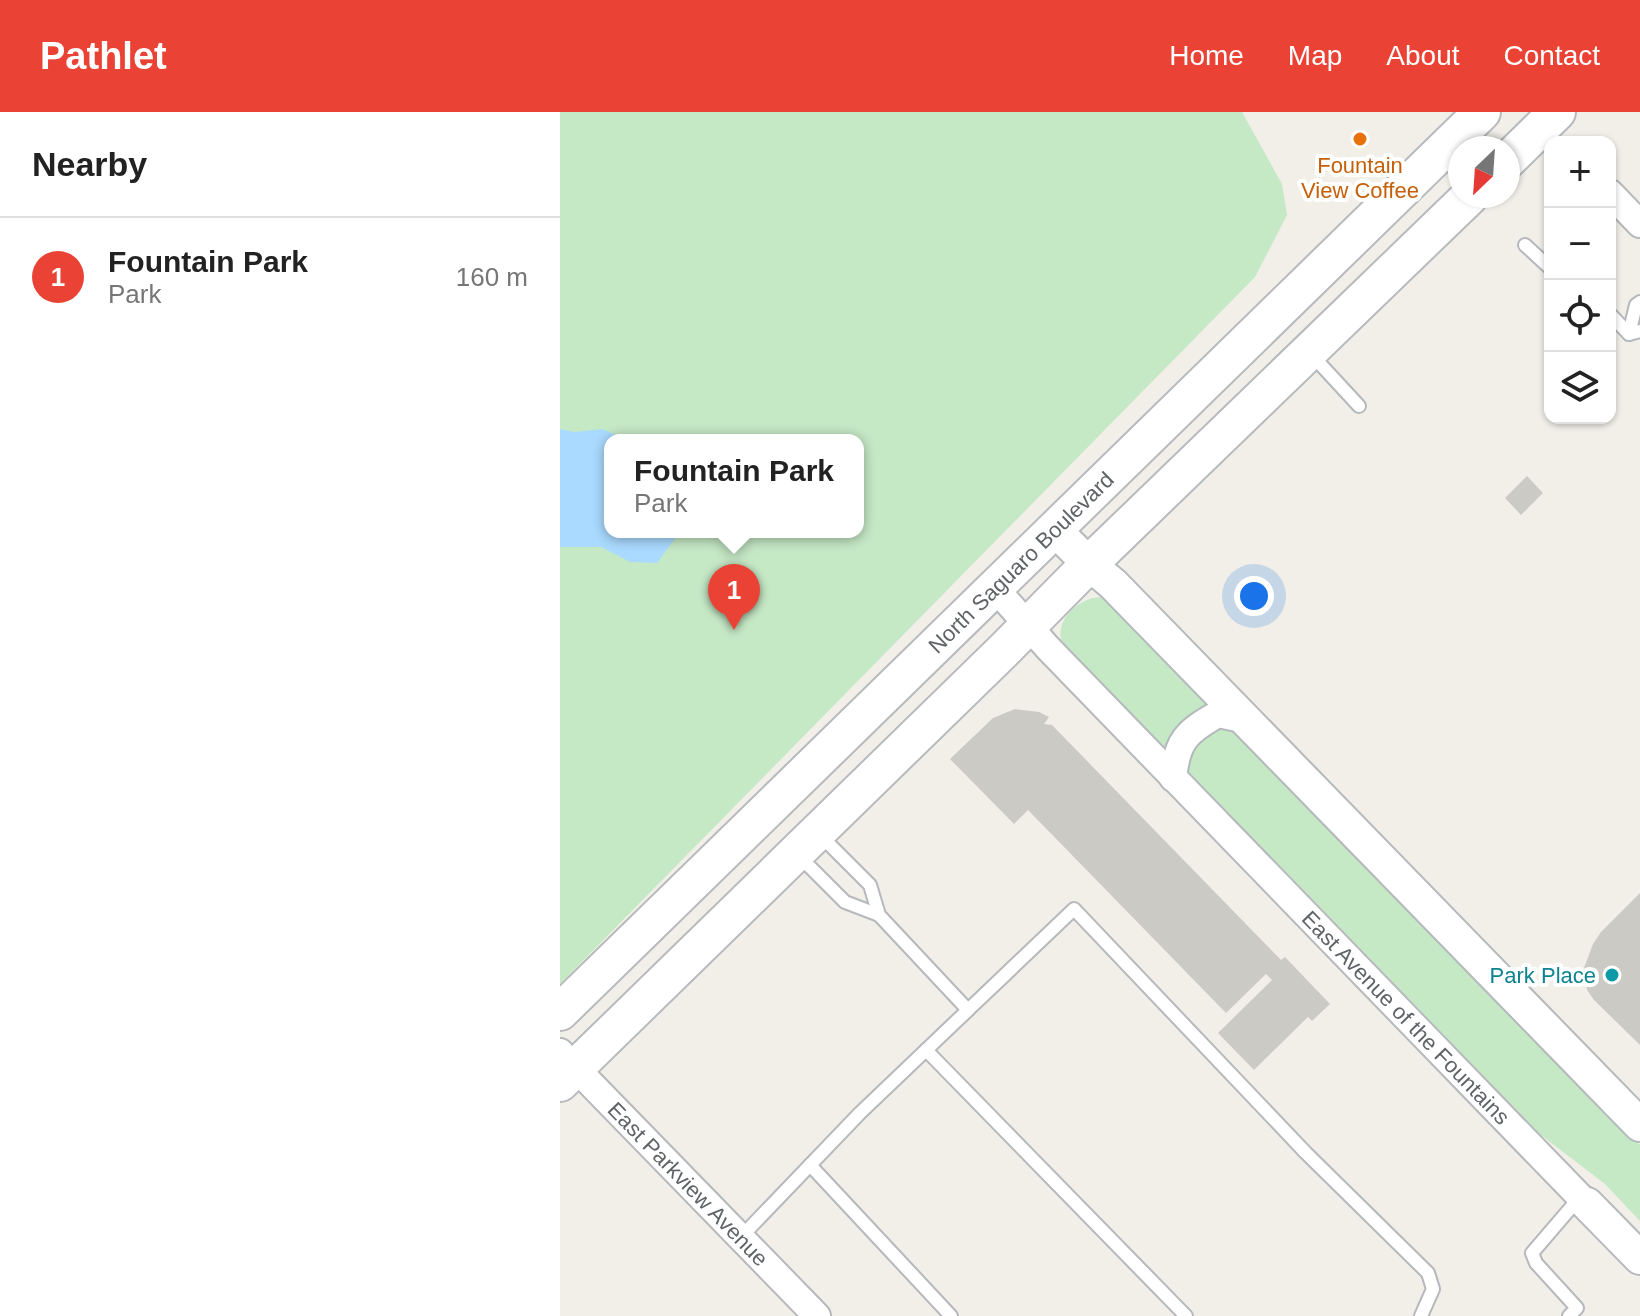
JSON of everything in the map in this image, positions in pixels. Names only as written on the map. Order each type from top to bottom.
[{"type":"main road","name":"North Saguaro Boulevard","points":[[560,1012],[1482,112]]},
{"type":"main road","points":[[1520,149],[1548,123]]},
{"type":"main road","points":[[565,1067],[806,842],[1458,208]]},
{"type":"street","points":[[1616,199],[1640,224]]},
{"type":"street","points":[[1054,529],[1113,584],[1247,720],[1640,1125]]},
{"type":"street","name":"East Avenue of the Fountains","points":[[994,587],[1173,778],[1640,1258]]},
{"type":"street","points":[[1173,778],[1180,743],[1196,727],[1218,714],[1247,720]]},
{"type":"street","name":"East Parkview Avenue","points":[[565,1067],[817,1316]]},
{"type":"lane","points":[[1525,245],[1544,262]]},
{"type":"lane","points":[[1635,332],[1636,305],[1640,302]]},
{"type":"lane","points":[[1616,318],[1635,332]]},
{"type":"lane","points":[[1309,352],[1359,406]]},
{"type":"lane","points":[[806,842],[845,902],[879,915],[968,1010]]},
{"type":"lane","points":[[806,842],[870,885],[879,915]]},
{"type":"lane","points":[[740,1238],[926,1050],[1074,909],[1306,1153],[1428,1273],[1433,1289],[1421,1316]]},
{"type":"lane","points":[[926,1050],[1186,1316]]},
{"type":"lane","points":[[810,1165],[951,1316]]},
{"type":"lane","points":[[1569,1316],[1577,1308],[1536,1263],[1532,1253],[1584,1200]]},
{"type":"green space","points":[[560,112],[1242,112],[1282,184],[1287,215],[1255,277],[560,984]]},
{"type":"green space","points":[[1100,597],[1107,599],[1209,704],[1165,748],[1061,640],[1062,624],[1071,611],[1085,601]]},
{"type":"green space","points":[[1209,726],[1233,728],[1640,1145],[1640,1221],[1605,1184],[1541,1135],[1187,770],[1184,754]]},
{"type":"water","points":[[560,429],[575,432],[602,429],[614,434],[604,434],[604,538],[676,538],[657,563],[630,562],[601,547],[560,547]]},
{"type":"building","points":[[1527,476],[1543,493],[1521,515],[1505,498]]},
{"type":"building","points":[[1015,709],[1039,712],[1049,717],[1044,724],[1052,725],[1281,960],[1285,957],[1330,1004],[1312,1021],[1308,1017],[1254,1070],[1218,1033],[1272,980],[1266,974],[1226,1013],[1028,810],[1014,824],[950,759],[993,718]]},
{"type":"building","name":"Park Place","points":[[1640,893],[1640,1045],[1594,1000],[1587,990],[1584,968],[1601,932]]},
{"type":"place","name":"Fountain View Coffee","points":[[1360,139]]},
{"type":"place","name":"Fountain Park","points":[[734,630]]},
{"type":"place","name":"Park Place","points":[[1612,975]]}]
